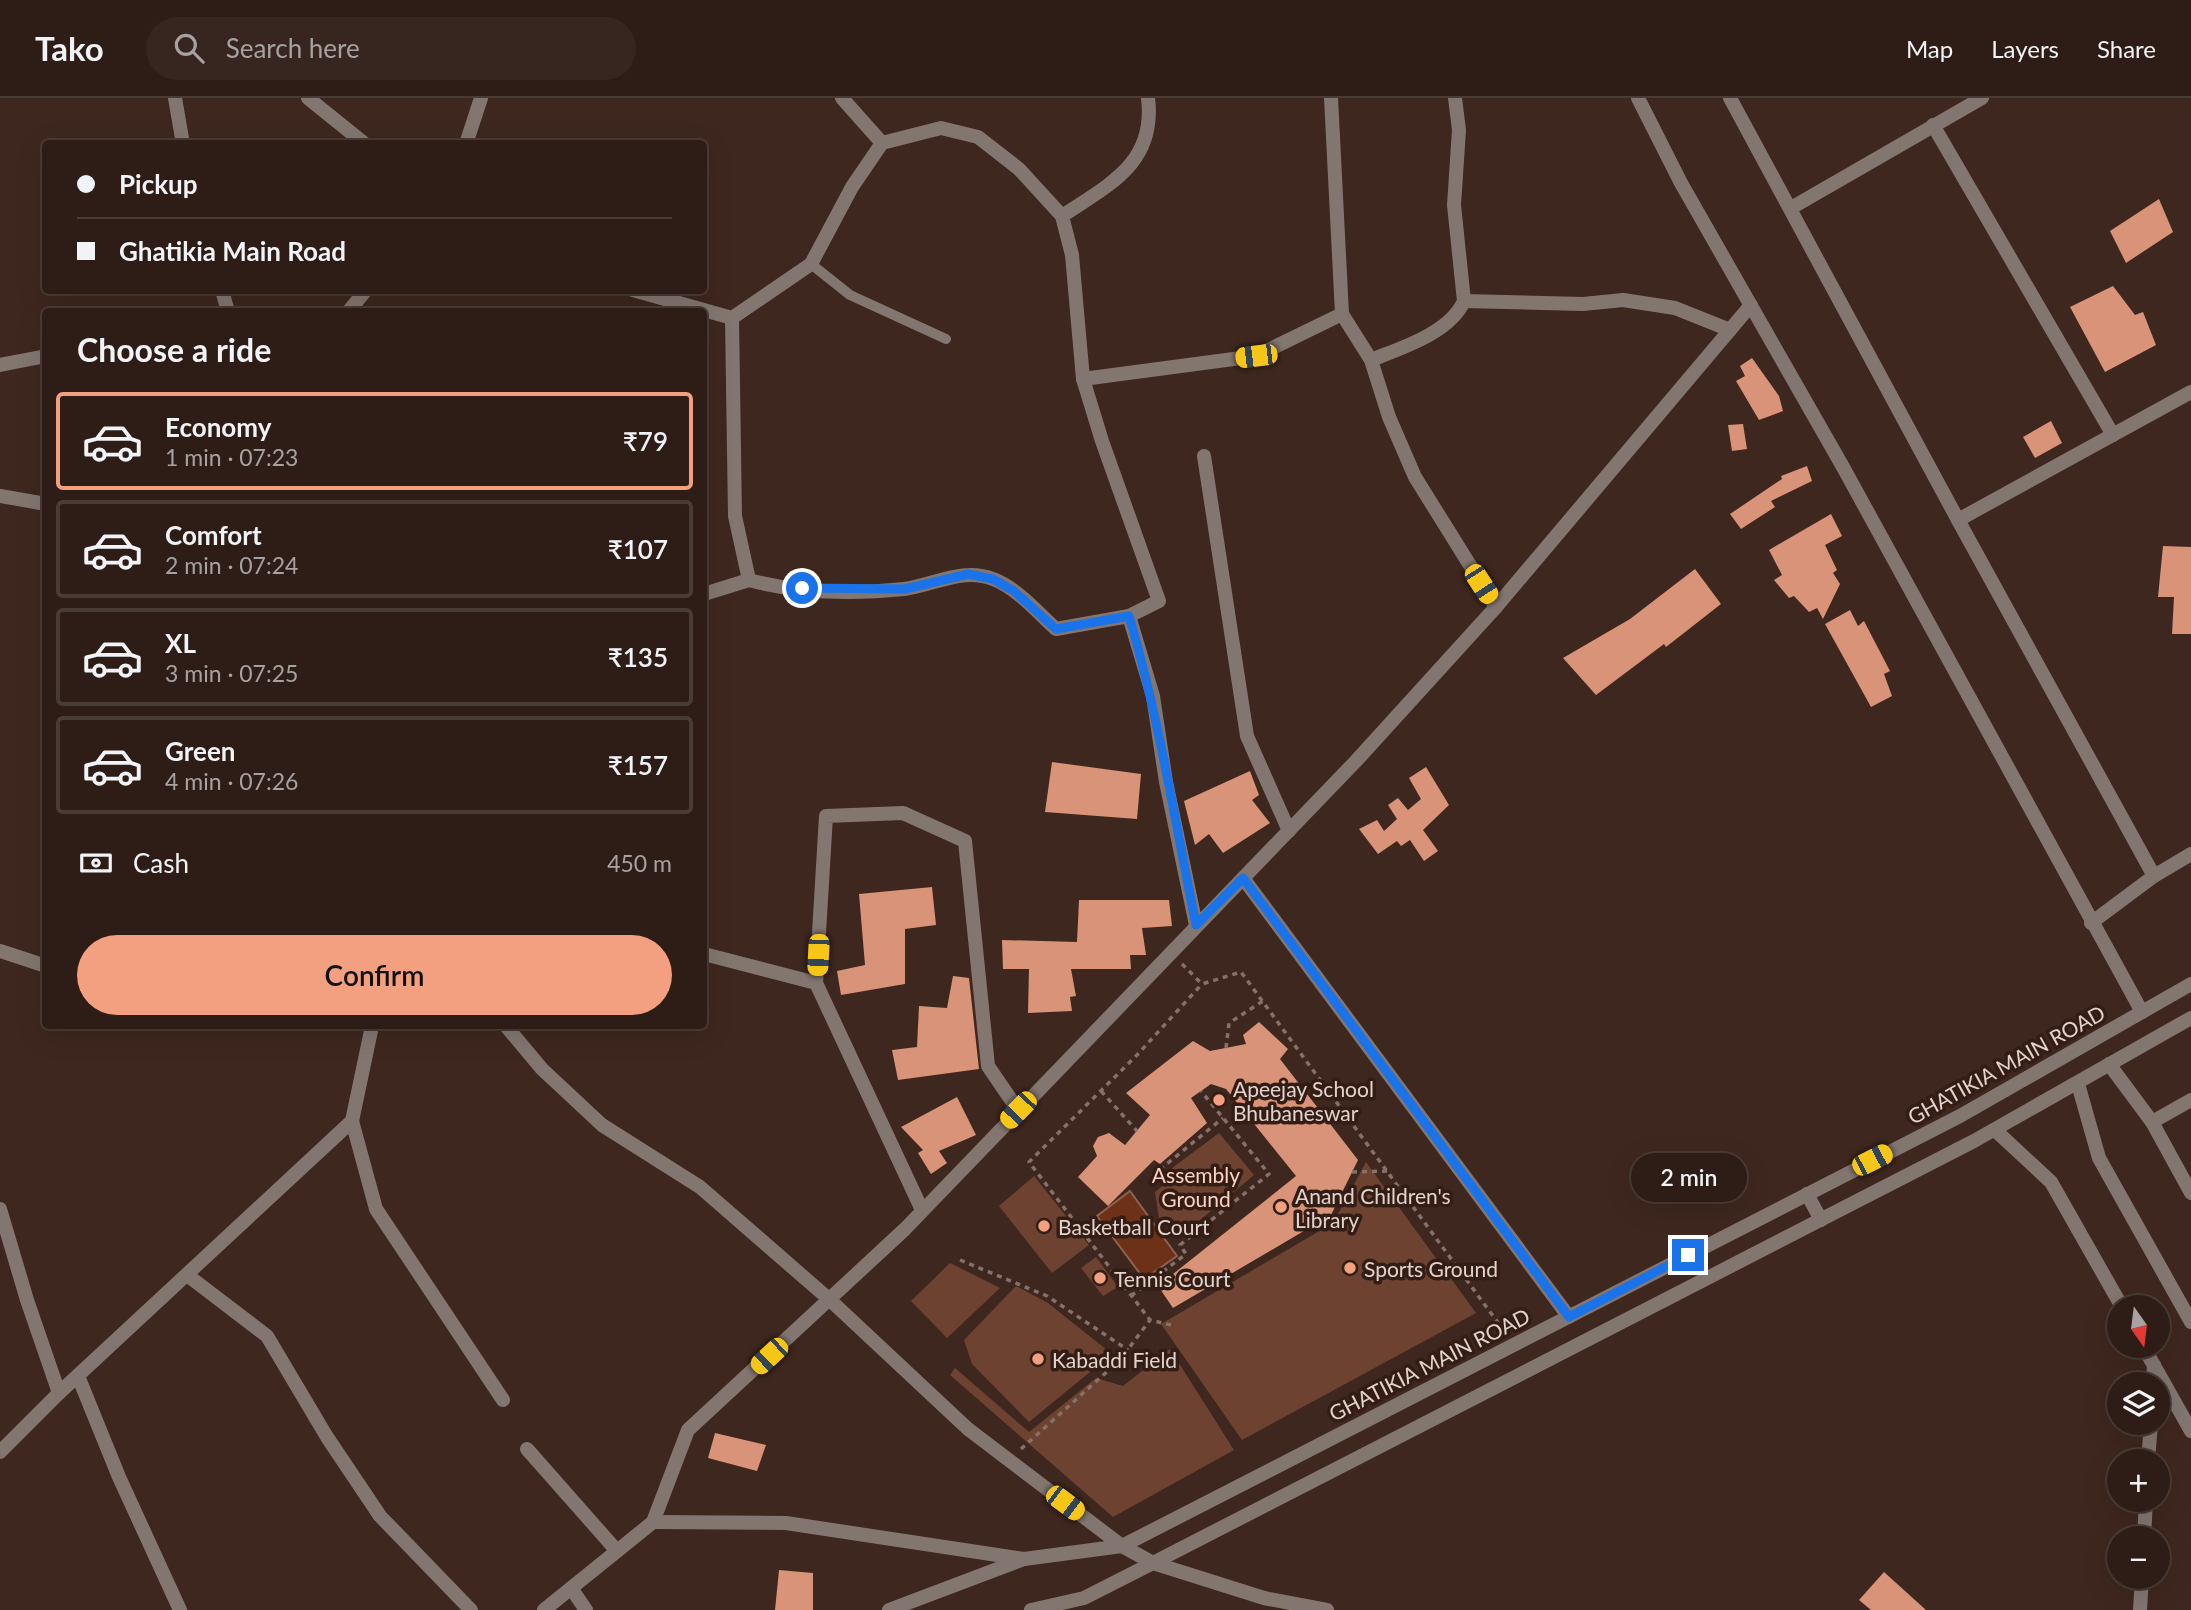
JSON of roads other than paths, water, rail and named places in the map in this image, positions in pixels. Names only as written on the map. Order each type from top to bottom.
[{"type":"street","points":[[175,98],[182,140]]},
{"type":"street","points":[[308,98],[360,140]]},
{"type":"street","points":[[467,140],[481,98]]},
{"type":"street","points":[[842,98],[882,143]]},
{"type":"street","points":[[1062,216],[1112,183],[1137,158],[1146,141],[1150,116],[1148,98]]},
{"type":"street","points":[[1331,98],[1342,314],[1371,360],[1389,417],[1415,477],[1496,607]]},
{"type":"street","points":[[1371,360],[1414,342],[1437,328],[1459,312],[1464,301],[1454,205],[1459,130],[1455,98]]},
{"type":"street","points":[[1639,98],[1681,183],[1843,467],[2142,1012]]},
{"type":"street","points":[[1730,98],[2154,876]]},
{"type":"street","points":[[1791,208],[1982,98]]},
{"type":"street","points":[[1933,125],[2113,435]]},
{"type":"street","points":[[707,593],[749,580],[777,587],[851,591],[905,589],[968,574],[993,579],[1014,591],[1056,629],[1129,616],[1159,601],[1083,379],[1072,255],[1062,216],[1019,169],[978,137],[941,128],[882,143],[852,187],[811,264],[732,318]]},
{"type":"street","points":[[351,308],[363,294]]},
{"type":"street","points":[[647,294],[697,308]]},
{"type":"street","points":[[1464,301],[1583,304],[1623,300],[1675,308],[1730,330]]},
{"type":"street","points":[[544,1610],[653,1521],[688,1430],[830,1300],[922,1210],[1289,831],[1496,607],[1751,305]]},
{"type":"street","points":[[707,311],[732,318]]},
{"type":"street","points":[[1083,379],[1256,356],[1342,314]]},
{"type":"street","points":[[732,318],[735,516],[749,580]]},
{"type":"street","points":[[0,365],[41,357]]},
{"type":"street","points":[[1958,520],[2191,391]]},
{"type":"street","points":[[1203,456],[1247,736],[1289,831]]},
{"type":"street","points":[[0,496],[42,503]]},
{"type":"street","points":[[1129,616],[1153,696],[1166,782],[1196,925]]},
{"type":"street","points":[[922,1210],[816,983],[826,816],[903,813],[965,841],[988,1066],[1018,1110]]},
{"type":"street","points":[[2091,922],[2154,876],[2191,854]]},
{"type":"street","points":[[1243,878],[1569,1317]]},
{"type":"street","points":[[0,951],[42,965]]},
{"type":"street","points":[[707,955],[816,983]]},
{"type":"street","name":"GHATIKIA MAIN ROAD","points":[[888,1610],[1024,1559],[1122,1546],[1513,1343],[1569,1317],[1960,1116],[2191,984]]},
{"type":"street","points":[[1031,1610],[1084,1598],[1153,1563],[1995,1130],[2191,1018]]},
{"type":"street","points":[[371,1029],[352,1121],[376,1209],[503,1400]]},
{"type":"street","points":[[509,1029],[542,1069],[602,1125],[699,1187],[830,1300],[968,1429],[1122,1546],[1153,1563],[1266,1604],[1327,1610]]},
{"type":"street","points":[[2109,1064],[2152,1122],[2191,1193]]},
{"type":"street","points":[[2078,1084],[2099,1158],[2191,1322]]},
{"type":"street","points":[[2152,1122],[2191,1100]]},
{"type":"street","points":[[0,1452],[59,1393],[352,1121]]},
{"type":"street","points":[[1995,1130],[2051,1182],[2115,1295]]},
{"type":"street","points":[[1807,1194],[1821,1220]]},
{"type":"street","points":[[0,1209],[59,1393]]},
{"type":"street","points":[[187,1275],[267,1336],[327,1437],[380,1516],[471,1610]]},
{"type":"street","points":[[2150,1358],[2191,1431]]},
{"type":"street","points":[[2154,1365],[2154,1372]]},
{"type":"street","points":[[78,1376],[119,1478],[180,1610]]},
{"type":"street","points":[[527,1449],[617,1551]]},
{"type":"street","points":[[653,1521],[786,1523],[1024,1559]]},
{"type":"street","points":[[571,1588],[586,1610]]},
{"type":"street","points":[[2140,1610],[2141,1589]]},
{"type":"lane","points":[[811,264],[850,295],[946,339]]},
{"type":"place","name":"Apeejay School Bhubaneswar","points":[[1219,1100]]},
{"type":"place","name":"Anand Children's Library","points":[[1281,1207]]},
{"type":"place","name":"Basketball Court","points":[[1044,1226]]},
{"type":"place","name":"Sports Ground","points":[[1350,1268]]},
{"type":"place","name":"Tennis Court","points":[[1100,1278]]},
{"type":"place","name":"Kabaddi Field","points":[[1038,1359]]},
{"type":"park label","name":"Assembly Ground","points":[[1196,1186]]}]
